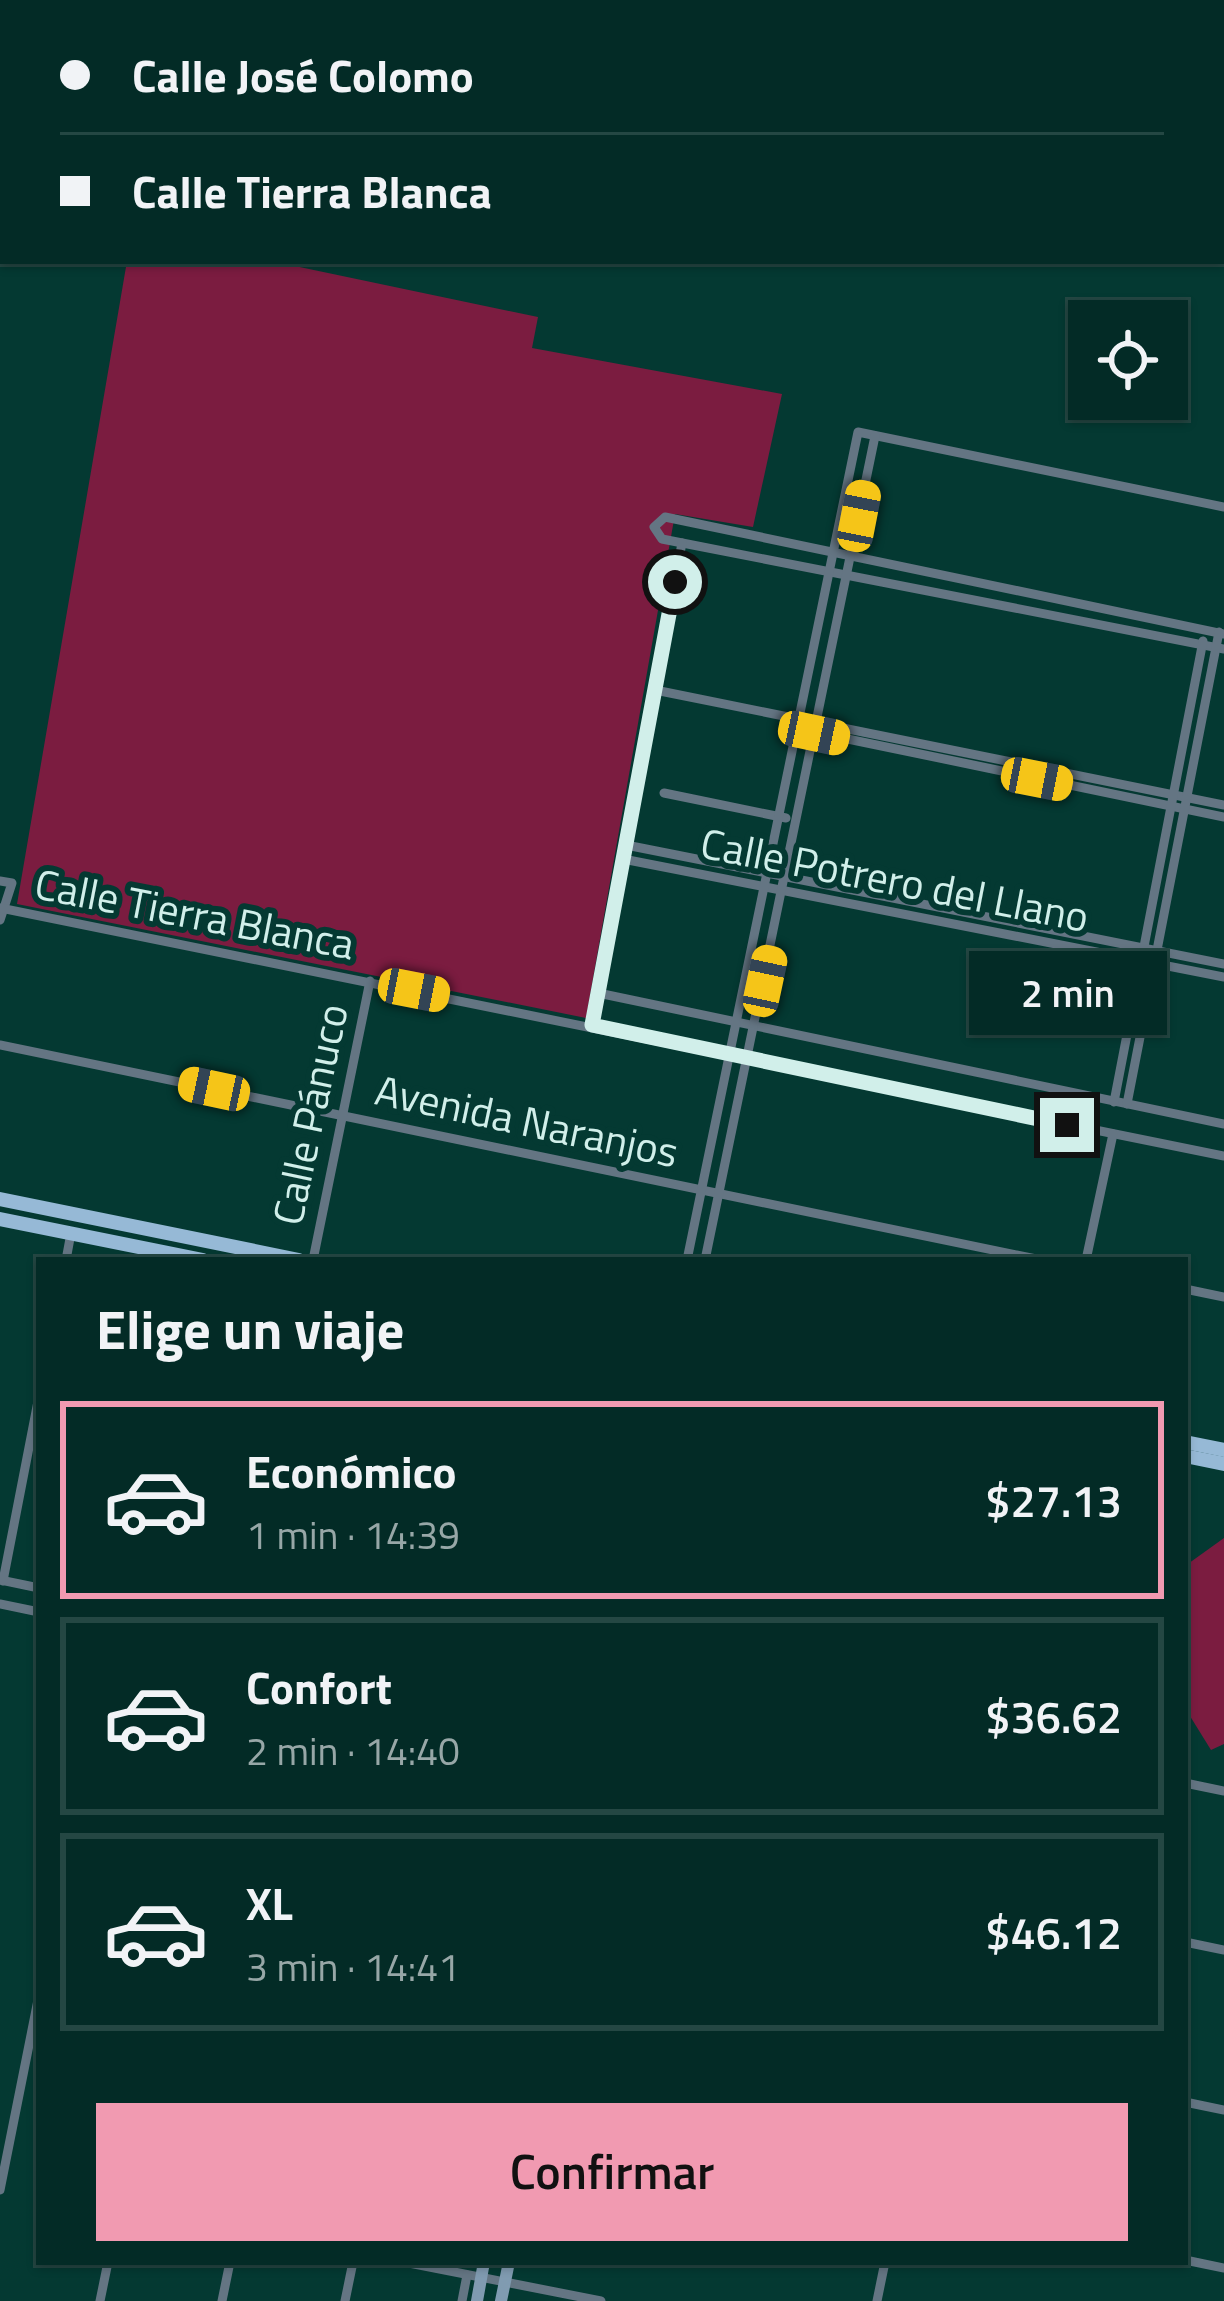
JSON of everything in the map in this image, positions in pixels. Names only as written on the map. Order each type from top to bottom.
[{"type":"main road","points":[[0,1199],[284,1257]]},
{"type":"main road","points":[[0,1219],[185,1257]]},
{"type":"main road","points":[[1188,1443],[1224,1450]]},
{"type":"main road","points":[[1188,1457],[1224,1464]]},
{"type":"street","points":[[688,1257],[740,1023],[858,432],[1224,507]]},
{"type":"street","points":[[706,1257],[875,436]]},
{"type":"street","points":[[1127,1104],[1220,649],[1221,633],[767,538],[658,520],[656,535],[682,543],[1220,649]]},
{"type":"street","points":[[763,559],[767,538]]},
{"type":"street","points":[[592,1025],[682,543]]},
{"type":"street","points":[[788,564],[792,544]]},
{"type":"street","points":[[1030,611],[1033,594]]},
{"type":"street","points":[[1114,1102],[1206,630]]},
{"type":"street","points":[[655,690],[797,721],[818,720],[1172,801]]},
{"type":"street","points":[[797,721],[814,733],[1172,801],[1224,806]]},
{"type":"street","points":[[664,793],[797,820]]},
{"type":"street","points":[[1185,803],[1224,817]]},
{"type":"street","name":"Calle Potrero del Llano","points":[[626,845],[1224,964]]},
{"type":"street","name":"Calle Potrero del Llano","points":[[623,859],[1224,977]]},
{"type":"street","points":[[698,874],[700,860]]},
{"type":"street","points":[[2,912],[6,882]]},
{"type":"street","name":"Calle Tierra Blanca","points":[[2,912],[592,1025],[1224,1156]]},
{"type":"street","name":"Calle Pánuco","points":[[314,1257],[370,981]]},
{"type":"street","points":[[598,993],[1224,1124]]},
{"type":"street","name":"Avenida Naranjos","points":[[0,1045],[1026,1257]]},
{"type":"street","points":[[1087,1257],[1112,1134]]},
{"type":"street","points":[[67,1257],[71,1233]]},
{"type":"street","points":[[1188,1290],[1224,1297]]},
{"type":"street","points":[[36,1411],[1,1580],[36,1587]]},
{"type":"street","points":[[0,1604],[36,1611]]},
{"type":"street","points":[[1188,1784],[1224,1791]]},
{"type":"street","points":[[1188,1943],[1224,1950]]},
{"type":"street","points":[[0,2190],[36,2010]]},
{"type":"street","points":[[1188,2103],[1224,2110]]},
{"type":"street","points":[[1188,2261],[1224,2268]]},
{"type":"street","points":[[100,2301],[107,2265]]},
{"type":"street","points":[[222,2301],[229,2265]]},
{"type":"street","points":[[345,2301],[351,2265]]},
{"type":"street","points":[[418,2265],[601,2301]]},
{"type":"street","points":[[462,2301],[482,2265]]},
{"type":"street","points":[[501,2301],[508,2265]]},
{"type":"street","points":[[878,2301],[884,2265]]},
{"type":"street","points":[[474,2277],[477,2301]]},
{"type":"shaded area","points":[[126,264],[285,264],[538,317],[532,348],[782,394],[753,527],[675,514],[586,1018],[17,904]]},
{"type":"shaded area","points":[[1224,1538],[1224,1744],[1211,1750],[1188,1713],[1188,1564]]},
{"type":"route","points":[[675,582],[592,1025],[1067,1125]]}]
